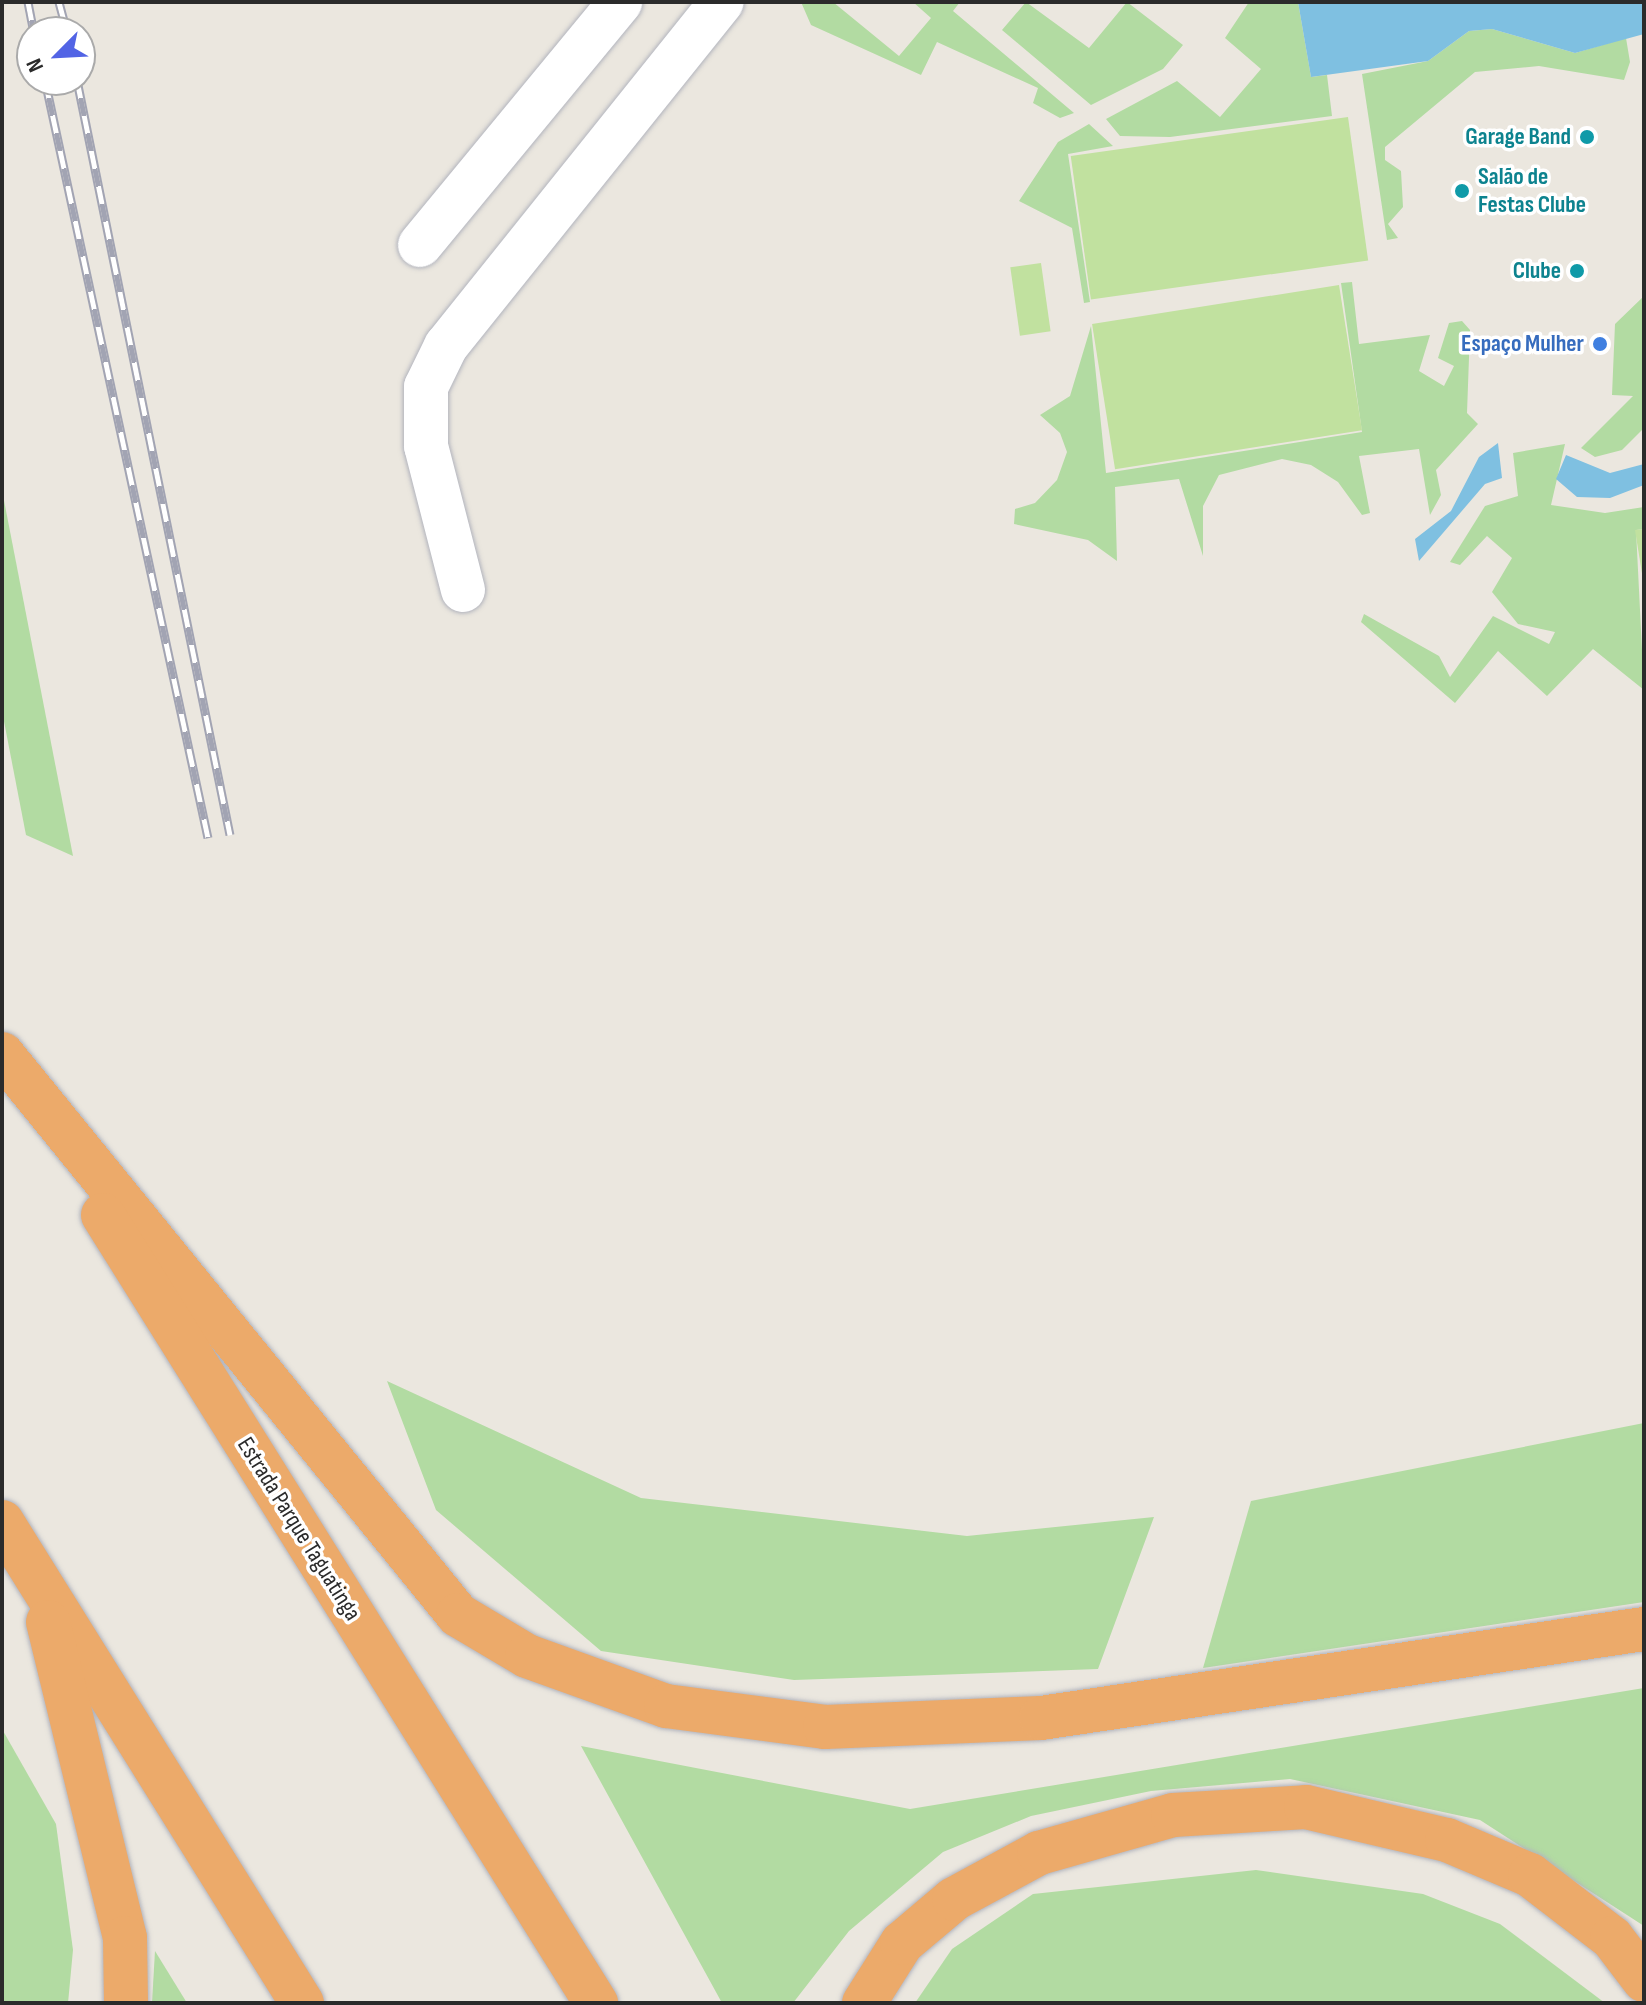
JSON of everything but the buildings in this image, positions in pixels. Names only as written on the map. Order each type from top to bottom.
[{"type":"highway","points":[[2,1054],[458,1615],[527,1656],[666,1706],[825,1727],[1041,1718],[1644,1629]]},
{"type":"highway","name":"Estrada Parque Taguatinga","points":[[2,1054],[596,2003]]},
{"type":"highway","points":[[2,1522],[302,2003]]},
{"type":"highway","points":[[36,1577],[122,1923],[126,2003]]},
{"type":"highway","points":[[864,2003],[902,1943],[954,1899],[1039,1853],[1173,1815],[1306,1807],[1447,1840],[1530,1875],[1612,1938],[1644,1980]]},
{"type":"street","points":[[420,245],[620,2]]},
{"type":"street","points":[[463,590],[426,446],[426,387],[446,346],[722,2]]},
{"type":"green space","points":[[801,2],[833,2],[899,56],[931,18],[913,2],[960,2],[953,11],[1074,113],[1060,118],[1033,103],[1038,88],[937,42],[921,75],[811,25]]},
{"type":"green space","points":[[1026,2],[1089,48],[1127,2],[1183,45],[1163,69],[1091,105],[1002,30]]},
{"type":"green space","points":[[1249,2],[1298,2],[1311,77],[1327,75],[1332,116],[1170,137],[1120,136],[1106,119],[1177,81],[1220,117],[1261,69],[1225,38]]},
{"type":"green space","points":[[1492,29],[1575,53],[1626,38],[1630,62],[1624,80],[1539,66],[1475,72],[1385,147],[1385,160],[1401,171],[1403,207],[1388,224],[1398,238],[1387,240],[1362,74],[1428,61],[1469,31]]},
{"type":"green space","points":[[1348,117],[1368,261],[1091,300],[1071,156]]},
{"type":"green space","points":[[1089,124],[1113,146],[1068,154],[1090,302],[1084,303],[1072,228],[1019,201],[1058,142]]},
{"type":"green space","points":[[1041,263],[1051,331],[1020,336],[1010,267]]},
{"type":"green space","points":[[1352,282],[1359,344],[1430,335],[1419,371],[1444,386],[1454,366],[1438,358],[1449,323],[1462,321],[1470,330],[1467,413],[1478,424],[1436,470],[1441,495],[1430,515],[1419,449],[1359,456],[1370,513],[1362,515],[1338,482],[1311,465],[1282,459],[1219,475],[1203,506],[1203,556],[1179,479],[1115,487],[1117,561],[1088,540],[1014,524],[1015,509],[1035,503],[1057,480],[1067,452],[1060,433],[1040,415],[1070,396],[1091,326],[1106,473],[1362,432],[1341,283]]},
{"type":"green space","points":[[1339,285],[1362,430],[1115,469],[1092,324]]},
{"type":"green space","points":[[1644,296],[1644,428],[1622,450],[1595,457],[1581,448],[1633,396],[1612,395],[1615,324]]},
{"type":"green space","points":[[1565,444],[1551,505],[1605,513],[1644,507],[1644,529],[1636,530],[1644,690],[1593,649],[1547,696],[1498,651],[1455,703],[1361,622],[1364,614],[1439,656],[1450,677],[1493,616],[1549,644],[1555,632],[1518,624],[1492,592],[1512,558],[1487,536],[1460,565],[1450,562],[1485,506],[1518,496],[1513,453]]},
{"type":"green space","points":[[2,490],[73,856],[26,835],[2,711]]},
{"type":"green space","points":[[1644,529],[1644,586],[1635,530]]},
{"type":"green space","points":[[387,1381],[641,1498],[967,1536],[1154,1517],[1098,1669],[794,1680],[601,1651],[436,1510]]},
{"type":"green space","points":[[1644,1423],[1644,1602],[1203,1668],[1251,1501]]},
{"type":"green space","points":[[1644,1688],[1644,1926],[1480,1820],[1290,1779],[1151,1791],[1031,1816],[943,1852],[849,1931],[793,2003],[722,2003],[581,1746],[910,1809]]},
{"type":"green space","points":[[2,1729],[56,1824],[73,1950],[68,2003],[2,2003]]},
{"type":"green space","points":[[1256,1870],[1423,1894],[1500,1924],[1605,2003],[915,2003],[952,1949],[1033,1894]]},
{"type":"green space","points":[[155,1951],[187,2003],[152,2003]]},
{"type":"water","points":[[1298,2],[1644,2],[1644,34],[1575,53],[1492,29],[1469,31],[1428,61],[1311,77]]},
{"type":"water","points":[[1498,443],[1502,478],[1485,484],[1419,561],[1415,539],[1451,511],[1479,457]]},
{"type":"water","points":[[1566,455],[1610,473],[1644,464],[1644,485],[1610,498],[1577,497],[1556,479]]},
{"type":"railway","points":[[28,2],[31,16]]},
{"type":"railway","points":[[59,2],[63,16]]},
{"type":"railway","points":[[48,96],[208,838]]},
{"type":"railway","points":[[80,96],[230,835]]},
{"type":"place","name":"Garage Band","points":[[1587,137]]},
{"type":"place","name":"Salão de Festas Clube","points":[[1462,191]]},
{"type":"place","name":"Clube","points":[[1577,271]]},
{"type":"place","name":"Espaço Mulher","points":[[1600,344]]}]
